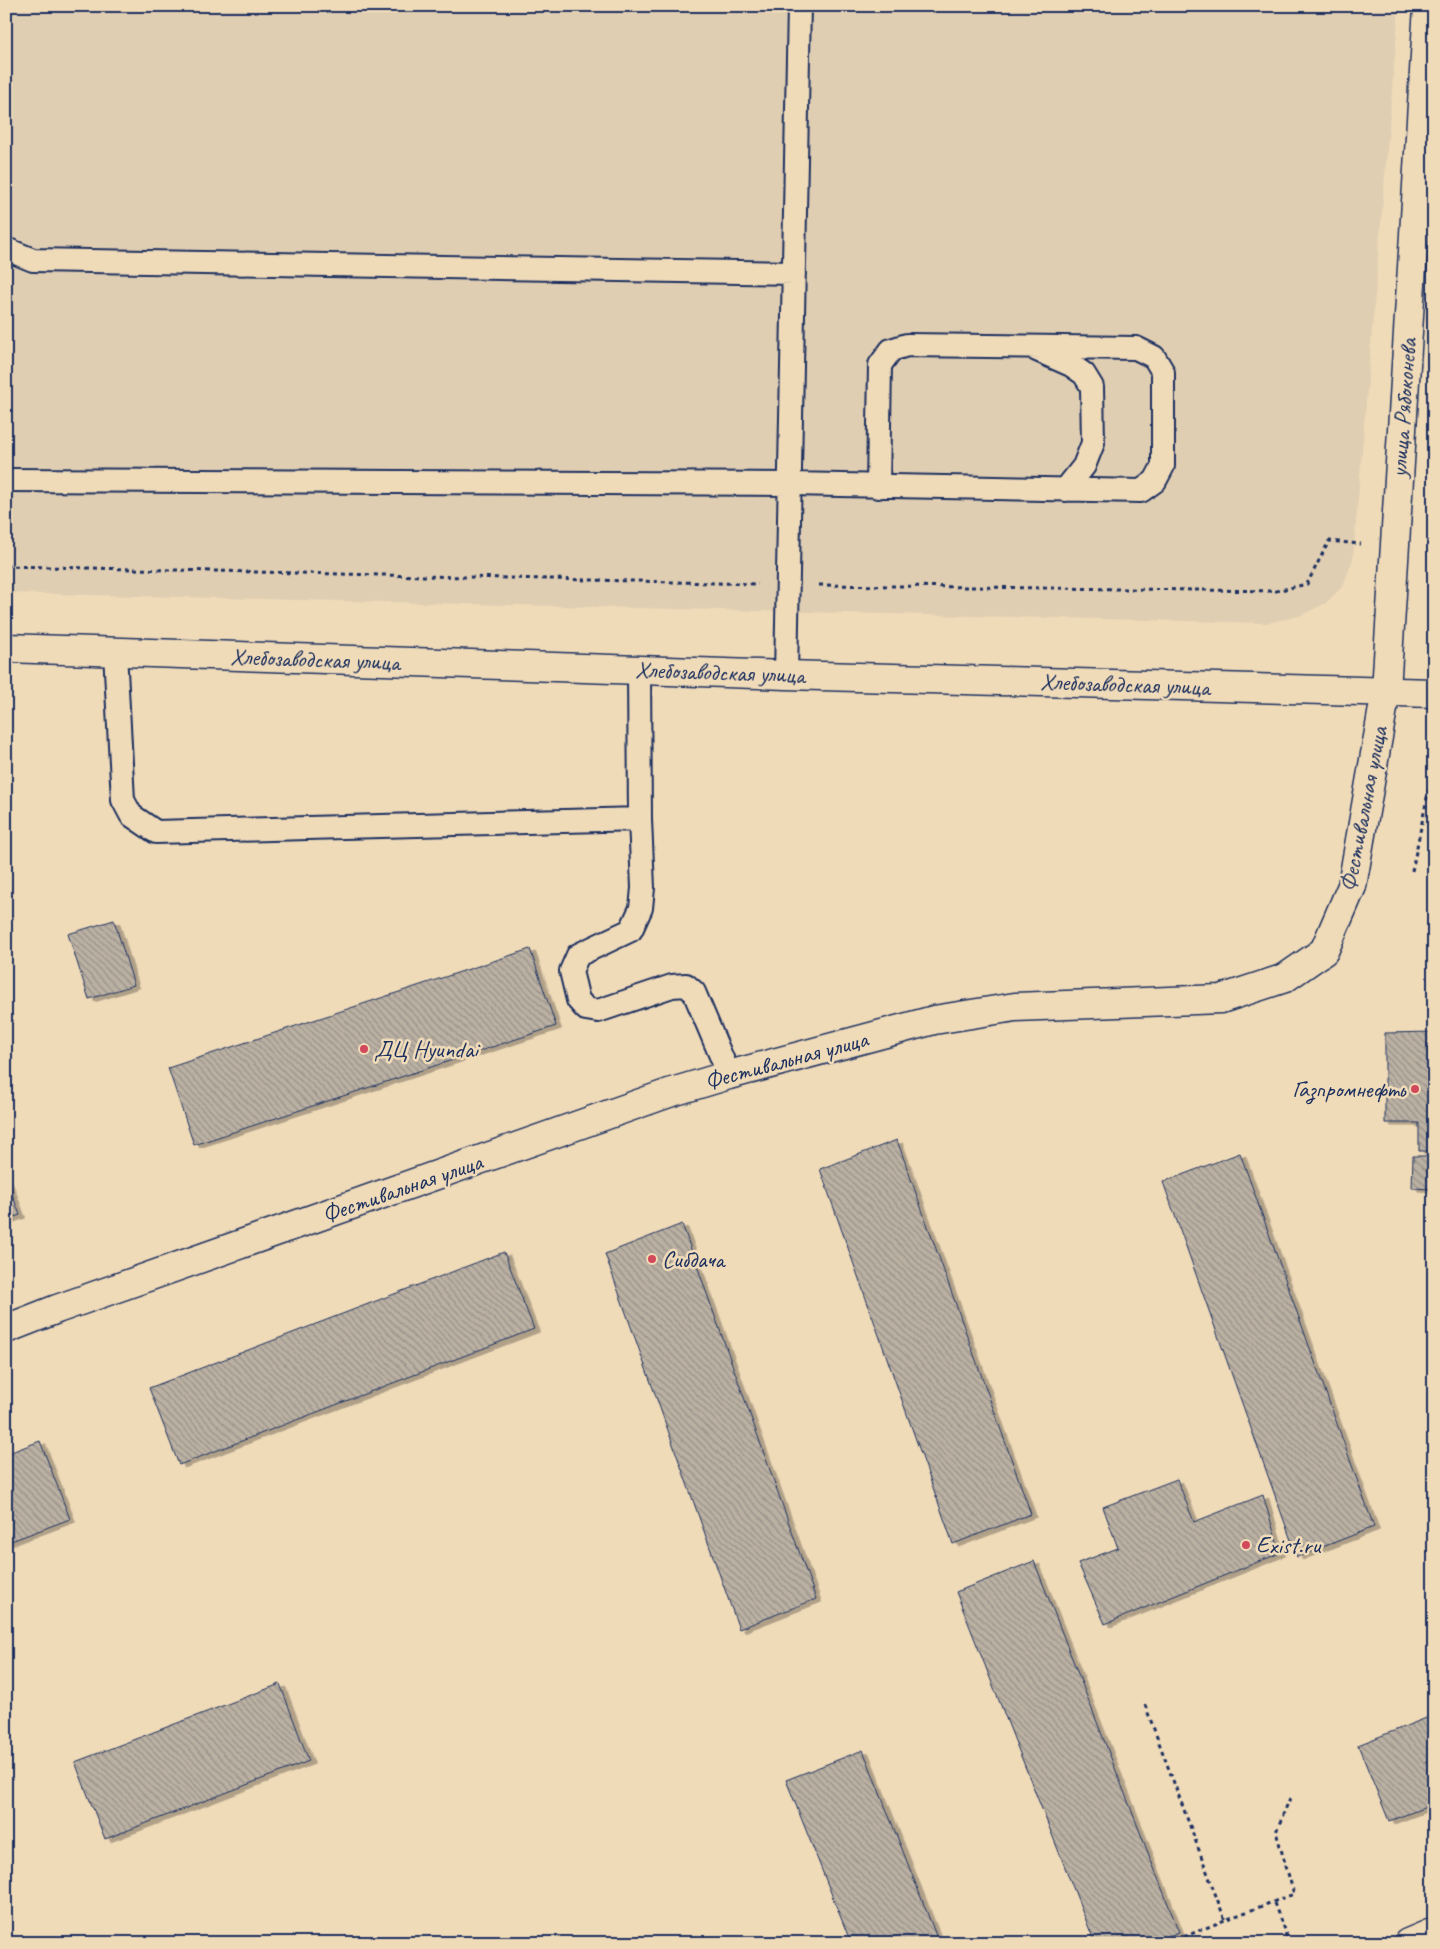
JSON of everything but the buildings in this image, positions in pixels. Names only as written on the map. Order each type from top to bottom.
[{"type":"street","name":"улица Рябоконева","points":[[1386,691],[1428,6]]},
{"type":"street","name":"Хлебозаводская улица","points":[[6,648],[786,675],[1434,693]]},
{"type":"street","name":"Фестивальная улица","points":[[6,1329],[57,1309],[622,1110],[729,1075],[934,1020],[1014,1007],[1221,999],[1285,978],[1324,951],[1352,886],[1386,691]]},
{"type":"street","points":[[1408,1943],[1434,1932]]},
{"type":"lane","points":[[786,675],[799,6]]},
{"type":"lane","points":[[6,249],[33,260],[794,273]]},
{"type":"lane","points":[[6,480],[790,484],[878,487],[1141,491],[1155,481],[1163,466],[1163,372],[1154,357],[1136,348],[907,345],[891,350],[880,365],[878,487]]},
{"type":"lane","points":[[1028,346],[1071,365],[1084,374],[1092,386],[1094,443],[1084,466],[1065,490]]},
{"type":"lane","points":[[115,652],[124,800],[131,815],[156,832],[640,819]]},
{"type":"lane","points":[[639,670],[640,819],[643,888],[641,908],[631,930],[578,954],[571,971],[578,1000],[586,1009],[598,1011],[672,986],[686,985],[694,992],[729,1075]]},
{"type":"path","points":[[6,566],[788,584],[1276,591],[1307,584],[1329,542],[1394,548]]},
{"type":"path","points":[[1412,871],[1434,764]]},
{"type":"path","points":[[1145,1705],[1225,1920]]},
{"type":"path","points":[[1169,1943],[1294,1894],[1276,1832],[1290,1798]]},
{"type":"path","points":[[1274,1903],[1289,1943]]},
{"type":"shaded area","points":[[6,6],[1399,6],[1353,559],[1343,586],[1326,603],[1300,616],[1267,623],[6,593]]},
{"type":"place","name":"ДЦ Hyundai","points":[[364,1049]]},
{"type":"place","name":"Газпромнефть","points":[[1415,1089]]},
{"type":"place","name":"Сибдача","points":[[652,1259]]},
{"type":"place","name":"Exist.ru","points":[[1246,1545]]}]
